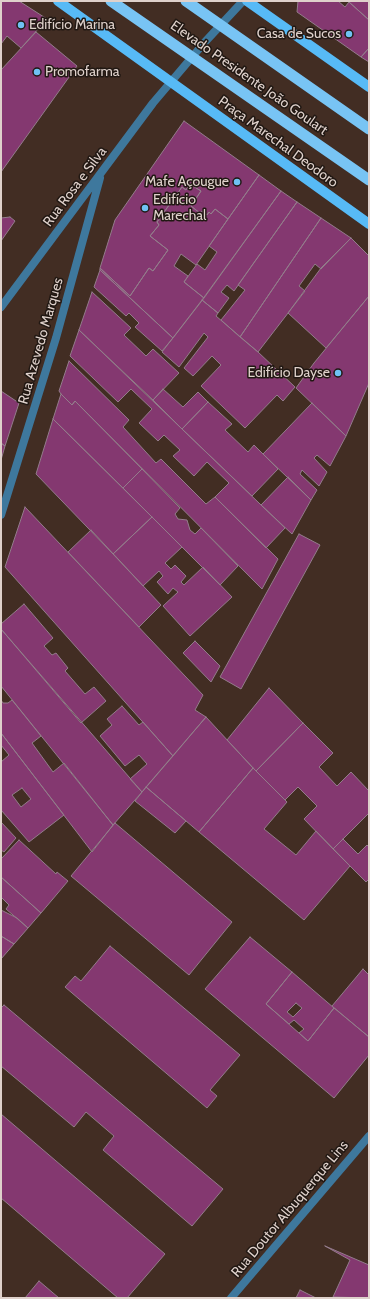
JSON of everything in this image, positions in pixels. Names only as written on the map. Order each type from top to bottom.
[{"type":"highway","name":"Elevado Presidente João Goulart","points":[[111,1],[369,180]]},
{"type":"highway","name":"Elevado Presidente João Goulart","points":[[186,1],[369,129]]},
{"type":"main road","name":"Praça Marechal Deodoro","points":[[58,1],[369,224]]},
{"type":"main road","points":[[247,1],[369,87]]},
{"type":"street","name":"Rua Rosa e Silva","points":[[1,307],[170,82],[243,1]]},
{"type":"street","name":"Rua Azevedo Marques","points":[[1,515],[56,338],[102,174]]},
{"type":"street","name":"Rua Doutor Albuquerque Lins","points":[[231,1298],[369,1136]]},
{"type":"building","name":"Edifício Marina","points":[[1,1],[19,1],[47,19],[21,48],[7,36],[1,44]]},
{"type":"building","name":"Casa de Sucos","points":[[298,1],[338,1],[345,7],[349,2],[369,20],[369,48],[361,57],[297,12]]},
{"type":"building","points":[[348,1],[369,1],[369,20],[349,2]]},
{"type":"building","points":[[36,32],[77,66],[1,172],[1,70]]},
{"type":"building","points":[[369,48],[369,62],[361,57]]},
{"type":"building","name":"Edifício Marechal","points":[[184,121],[259,175],[228,219],[215,209],[211,214],[209,212],[207,215],[202,211],[201,214],[191,206],[201,191],[190,184],[186,190],[182,187],[157,222],[159,225],[150,236],[168,250],[153,271],[149,268],[130,296],[100,268],[115,220]]},
{"type":"building","points":[[259,175],[281,191],[204,298],[184,282],[197,264],[205,270],[217,252],[209,246]]},
{"type":"building","points":[[190,184],[201,191],[191,206],[201,214],[202,211],[207,215],[209,212],[211,214],[215,209],[228,219],[196,265],[181,254],[174,266],[188,276],[184,282],[204,298],[173,338],[100,270],[100,268],[130,296],[149,268],[153,271],[168,250],[150,236],[159,225],[157,222],[182,187],[186,190]]},
{"type":"building","points":[[281,191],[297,202],[234,291],[227,285],[221,292],[229,298],[218,313],[202,300]]},
{"type":"building","points":[[297,202],[321,218],[240,337],[221,320],[245,290],[238,285]]},
{"type":"building","points":[[10,217],[15,221],[1,241],[1,218]]},
{"type":"building","points":[[321,218],[351,238],[321,269],[315,264],[299,286],[305,291],[258,352],[240,337]]},
{"type":"building","points":[[351,238],[369,256],[369,296],[326,348],[288,313],[321,268]]},
{"type":"building","points":[[100,270],[173,338],[162,351],[135,327],[139,323],[129,313],[126,316],[94,287]]},
{"type":"building","points":[[92,292],[131,328],[124,335],[146,356],[153,349],[179,373],[153,400],[79,330]]},
{"type":"building","name":"Edifício Dayse","points":[[369,296],[369,383],[346,436],[296,388],[314,363]]},
{"type":"building","points":[[202,300],[218,313],[216,316],[258,352],[295,387],[283,401],[277,395],[245,428],[201,386],[221,365],[212,356],[193,376],[184,368],[208,337],[204,333],[179,367],[162,352]]},
{"type":"building","points":[[79,330],[285,528],[266,548],[215,497],[229,483],[207,462],[194,476],[173,456],[180,450],[164,435],[158,441],[139,423],[152,409],[131,389],[118,402],[70,356]]},
{"type":"building","points":[[69,361],[129,420],[123,427],[156,463],[161,459],[206,504],[215,497],[278,559],[262,589],[75,401],[72,405],[61,394],[59,391]]},
{"type":"building","points":[[163,389],[183,407],[198,392],[208,402],[182,429],[153,400]]},
{"type":"building","points":[[1,391],[19,403],[5,446],[1,443]]},
{"type":"building","points":[[61,394],[72,405],[75,401],[142,469],[123,488],[53,419]]},
{"type":"building","points":[[208,402],[232,424],[225,430],[248,452],[254,445],[278,469],[252,496],[182,429]]},
{"type":"building","points":[[312,403],[346,436],[330,466],[317,455],[314,458],[327,472],[319,486],[302,470],[300,474],[317,490],[311,500],[263,454]]},
{"type":"building","points":[[53,419],[152,517],[113,554],[36,474]]},
{"type":"building","points":[[1,443],[5,446],[1,460]]},
{"type":"building","points":[[142,469],[180,508],[175,514],[178,519],[187,520],[190,530],[195,534],[201,528],[238,566],[220,585],[123,488]]},
{"type":"building","points":[[288,477],[311,500],[292,534],[261,505]]},
{"type":"building","points":[[25,507],[203,695],[195,710],[206,717],[173,756],[5,567]]},
{"type":"building","points":[[152,517],[182,547],[165,563],[171,569],[175,565],[186,576],[181,582],[184,585],[203,567],[232,597],[190,636],[163,606],[178,592],[173,588],[168,594],[157,582],[163,576],[159,571],[143,586],[113,554]]},
{"type":"building","points":[[91,530],[161,605],[139,627],[68,552]]},
{"type":"building","points":[[299,534],[320,545],[241,689],[220,677]]},
{"type":"building","points":[[24,604],[53,638],[44,646],[52,655],[56,653],[68,668],[65,671],[85,694],[94,687],[106,701],[81,723],[1,629],[1,624]]},
{"type":"building","points":[[1,629],[142,792],[113,825],[1,686]]},
{"type":"building","points":[[195,641],[220,666],[211,682],[183,653]]},
{"type":"building","points":[[269,688],[303,723],[256,771],[227,740]]},
{"type":"building","points":[[1,700],[3,703],[8,703],[12,700],[41,736],[32,743],[53,772],[64,763],[113,825],[92,852],[1,733]]},
{"type":"building","points":[[122,706],[139,725],[143,722],[173,756],[142,792],[130,779],[147,764],[139,755],[125,766],[100,736],[112,725],[107,719]]},
{"type":"building","points":[[206,717],[253,768],[199,832],[146,787]]},
{"type":"building","points":[[303,723],[333,753],[319,767],[337,786],[351,772],[369,791],[369,813],[333,849],[304,819],[317,806],[298,787],[285,800],[256,771]]},
{"type":"building","points":[[1,733],[64,815],[29,842],[1,810],[1,762],[9,755],[1,745]],"holes":[[[22,788],[31,799],[21,807],[12,795]]]},
{"type":"building","points":[[253,768],[287,802],[264,829],[296,855],[316,831],[350,866],[304,920],[199,832]]},
{"type":"building","points":[[146,787],[186,821],[175,833],[135,801]]},
{"type":"building","points":[[1,822],[16,838],[4,852],[1,850]]},
{"type":"building","points":[[115,823],[232,922],[189,975],[71,876]]},
{"type":"building","points":[[343,839],[358,854],[367,845],[369,847],[369,879],[366,882],[333,849]]},
{"type":"building","points":[[19,840],[56,874],[57,872],[68,881],[41,913],[1,877],[1,859]]},
{"type":"building","points":[[1,877],[41,913],[28,928],[6,909],[9,905],[1,897]]},
{"type":"building","points":[[1,910],[17,918],[28,928],[14,944],[1,936]]},
{"type":"building","points":[[1,936],[14,944],[1,959]]},
{"type":"building","points":[[250,937],[292,972],[266,1004],[308,1041],[334,1008],[369,1037],[369,1055],[334,1098],[205,989]]},
{"type":"building","points":[[110,946],[240,1055],[210,1090],[217,1096],[207,1108],[65,987],[75,976],[81,981]]},
{"type":"building","points":[[363,969],[369,975],[369,1037],[332,1006]]},
{"type":"building","points":[[292,972],[334,1008],[308,1041],[299,1033],[304,1029],[294,1020],[289,1024],[266,1004]],"holes":[[[296,1003],[302,1008],[293,1017],[287,1012]]]},
{"type":"building","points":[[4,1005],[223,1189],[192,1226],[103,1150],[114,1136],[86,1112],[74,1127],[1,1066],[1,1008]]},
{"type":"building","points":[[1,1114],[165,1254],[127,1298],[118,1298],[1,1198]]},
{"type":"building","points":[[325,1246],[369,1265],[369,1298],[333,1297],[350,1260]]},
{"type":"building","points":[[39,1281],[59,1298],[25,1298]]},
{"type":"building","points":[[300,1290],[316,1298],[296,1298]]},
{"type":"place","name":"Edifício Marina","points":[[21,25]]},
{"type":"place","name":"Casa de Sucos","points":[[349,34]]},
{"type":"place","name":"Promofarma","points":[[37,72]]},
{"type":"place","name":"Mafe Açougue","points":[[237,182]]},
{"type":"place","name":"Edifício Marechal","points":[[145,208]]},
{"type":"place","name":"Edifício Dayse","points":[[338,373]]}]
